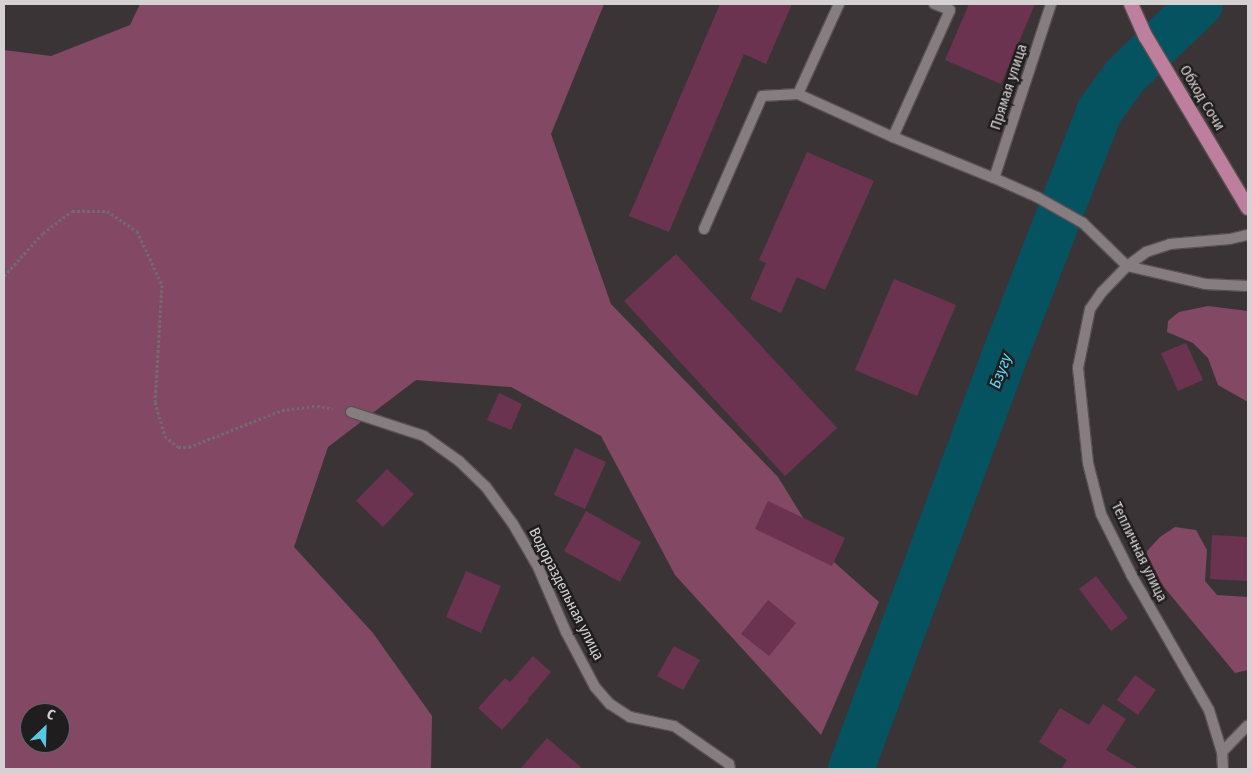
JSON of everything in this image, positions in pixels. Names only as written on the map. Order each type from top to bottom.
[{"type":"highway","name":"Обход Сочи","points":[[1131,4],[1146,37],[1248,208]]},
{"type":"street","points":[[798,94],[839,4]]},
{"type":"street","points":[[893,138],[950,10],[934,4]]},
{"type":"street","name":"Прямая улица","points":[[994,178],[1051,4]]},
{"type":"street","points":[[704,229],[762,96],[798,94],[893,138],[1037,197],[1083,222],[1127,266],[1205,284],[1248,286]]},
{"type":"street","name":"Тепличная улица","points":[[1224,769],[1222,752],[1209,710],[1132,576],[1101,514],[1088,462],[1078,368],[1090,310],[1102,292],[1127,266],[1146,252],[1170,244],[1230,239],[1248,235]]},
{"type":"street","name":"Водораздельная улица","points":[[351,412],[424,436],[460,461],[486,487],[513,524],[538,567],[566,632],[595,687],[610,704],[630,717],[674,726],[729,764],[730,769]]},
{"type":"street","points":[[1222,752],[1248,725]]},
{"type":"path","points":[[4,276],[43,233],[72,211],[107,211],[137,231],[162,286],[155,402],[165,436],[178,447],[189,447],[282,410],[317,406],[351,412]]},
{"type":"shaded area","points":[[140,4],[604,4],[551,134],[611,304],[778,477],[826,555],[879,602],[821,735],[675,575],[601,436],[511,387],[416,380],[328,447],[294,547],[373,633],[432,716],[431,769],[4,769],[4,50],[51,56],[130,25]]},
{"type":"shaded area","points":[[1208,306],[1248,311],[1248,402],[1218,385],[1208,358],[1193,343],[1167,332],[1168,321],[1179,312]]},
{"type":"shaded area","points":[[1175,527],[1196,530],[1207,550],[1205,581],[1217,595],[1248,597],[1248,670],[1235,673],[1149,569],[1147,551],[1160,537]]},
{"type":"building","points":[[720,4],[792,4],[766,64],[744,54],[669,232],[629,216]]},
{"type":"building","points":[[969,4],[1035,4],[1001,84],[945,60]]},
{"type":"building","points":[[807,152],[874,181],[825,290],[797,277],[781,313],[750,299],[766,263],[759,260]]},
{"type":"building","points":[[676,254],[837,428],[785,476],[624,301]]},
{"type":"building","points":[[894,279],[956,305],[917,396],[855,370]]},
{"type":"building","points":[[1186,343],[1203,380],[1178,391],[1161,353]]},
{"type":"building","points":[[499,393],[522,404],[511,430],[487,420]]},
{"type":"building","points":[[575,448],[606,462],[585,509],[554,495]]},
{"type":"building","points":[[387,469],[414,494],[383,527],[356,501]]},
{"type":"building","points":[[768,501],[845,538],[832,566],[755,529]]},
{"type":"building","points":[[586,511],[641,542],[620,582],[564,551]]},
{"type":"building","points":[[1212,535],[1248,537],[1248,581],[1210,579]]},
{"type":"building","points":[[466,571],[501,586],[481,633],[446,617]]},
{"type":"building","points":[[1096,576],[1128,618],[1111,631],[1079,589]]},
{"type":"building","points":[[768,600],[796,623],[769,656],[741,634]]},
{"type":"building","points":[[674,646],[700,660],[683,690],[657,676]]},
{"type":"building","points":[[533,656],[551,672],[502,730],[478,708],[505,678],[510,682]]},
{"type":"building","points":[[1135,675],[1156,690],[1138,715],[1117,700]]},
{"type":"building","points":[[1103,704],[1126,719],[1106,750],[1139,769],[1061,769],[1067,760],[1039,742],[1060,708],[1089,725]]},
{"type":"building","points":[[547,738],[568,756],[583,769],[520,769]]},
{"type":"waterway","name":"Бзугу","points":[[851,769],[1003,360],[1099,112],[1125,76],[1200,4]]}]
